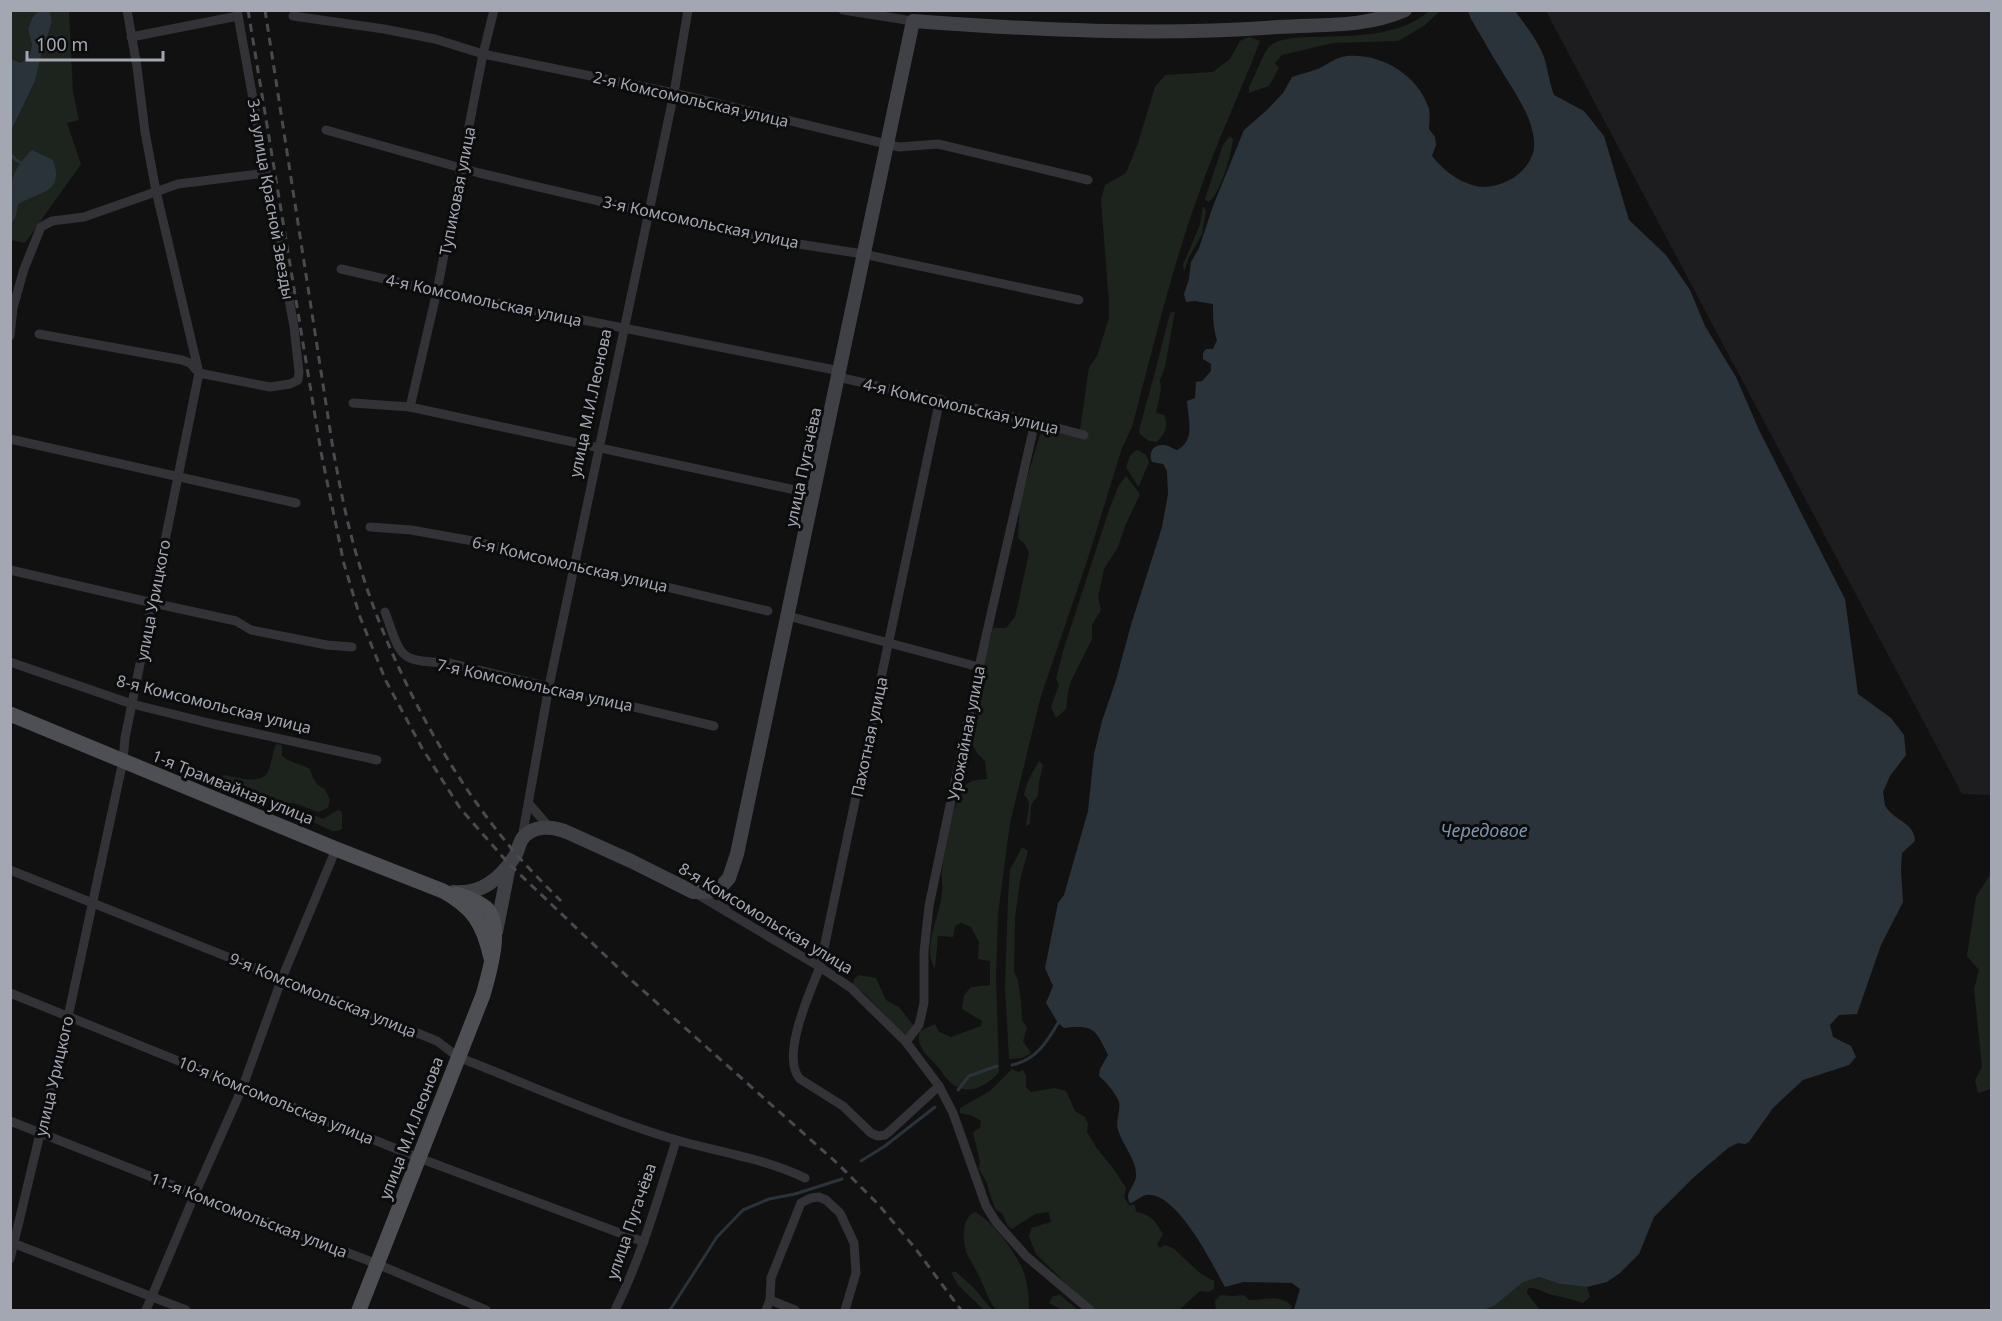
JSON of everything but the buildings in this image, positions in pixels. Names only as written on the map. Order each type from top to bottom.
[{"type":"main road","points":[[913,21],[1122,31],[1239,30],[1337,26],[1393,16],[1405,10]]},
{"type":"main road","name":"улица Пугачёва","points":[[720,888],[729,878],[737,854],[913,21]]},
{"type":"main road","name":"1-я Трамвайная улица","points":[[10,714],[443,891]]},
{"type":"main road","points":[[483,906],[489,885],[516,853],[531,839],[550,828]]},
{"type":"main road","name":"8-я Комсомольская улица","points":[[550,828],[569,832],[693,892]]},
{"type":"main road","points":[[490,934],[516,853]]},
{"type":"main road","points":[[443,891],[469,892],[489,885]]},
{"type":"main road","points":[[693,892],[707,892],[720,888]]},
{"type":"main road","points":[[443,891],[468,904],[483,906],[502,899]]},
{"type":"main road","points":[[443,891],[467,897],[483,906],[491,915],[490,934]]},
{"type":"main road","points":[[458,899],[490,934]]},
{"type":"main road","name":"улица М.И.Леонова","points":[[359,1311],[483,995],[491,958],[490,934]]},
{"type":"street","name":"улица Урицкого","points":[[10,1259],[68,1017],[123,761],[125,738],[199,373],[156,191],[127,10]]},
{"type":"street","name":"Тупиковая улица","points":[[410,407],[437,291],[483,54],[494,10]]},
{"type":"street","name":"улица М.И.Леонова","points":[[516,853],[529,804],[549,686],[674,93],[688,10]]},
{"type":"street","points":[[843,10],[913,21]]},
{"type":"street","points":[[131,38],[237,13]]},
{"type":"street","name":"3-я улица Красной Звезды","points":[[199,373],[270,387],[290,384],[297,380],[299,372],[237,13]]},
{"type":"street","name":"2-я Комсомольская улица","points":[[293,16],[435,39],[483,54],[674,93],[886,144],[908,147],[938,144],[1088,180]]},
{"type":"street","name":"3-я Комсомольская улица","points":[[326,130],[479,173],[753,237],[863,254],[1079,300]]},
{"type":"street","points":[[10,336],[13,308],[24,269],[41,227],[52,221],[84,217],[178,184],[266,172]]},
{"type":"street","name":"4-я Комсомольская улица","points":[[341,269],[839,374],[1084,435]]},
{"type":"street","points":[[39,334],[182,360],[190,363],[199,373]]},
{"type":"street","name":"Пахотная улица","points":[[939,1086],[890,1131],[878,1136],[871,1133],[843,1106],[795,1073],[794,1046],[801,1017],[820,967],[940,399]]},
{"type":"street","points":[[353,403],[410,407],[814,494]]},
{"type":"street","name":"Урожайная улица","points":[[906,1042],[919,1025],[924,1003],[924,952],[929,906],[979,667],[1035,422]]},
{"type":"street","points":[[10,439],[296,503]]},
{"type":"street","name":"6-я Комсомольская улица","points":[[370,527],[411,530],[473,541],[768,611]]},
{"type":"street","points":[[10,570],[236,621],[251,630],[327,645],[352,647]]},
{"type":"street","name":"7-я Комсомольская улица","points":[[385,612],[399,649],[405,657],[420,662],[449,663],[714,726]]},
{"type":"street","points":[[788,616],[979,667]]},
{"type":"street","name":"8-я Комсомольская улица","points":[[10,662],[132,704],[377,760]]},
{"type":"street","points":[[529,804],[550,828]]},
{"type":"street","points":[[146,1311],[243,1086],[282,978],[336,849]]},
{"type":"street","name":"9-я Комсомольская улица","points":[[10,870],[437,1041],[458,1057],[636,1128],[676,1141],[780,1166],[805,1178]]},
{"type":"street","points":[[720,888],[727,912]]},
{"type":"street","name":"8-я Комсомольская улица","points":[[693,892],[820,967],[851,988],[906,1042],[939,1086],[953,1113],[986,1206],[996,1222],[1026,1256],[1090,1311]]},
{"type":"street","name":"10-я Комсомольская улица","points":[[10,993],[419,1158],[644,1242]]},
{"type":"street","name":"11-я Комсомольская улица","points":[[10,1121],[377,1264],[486,1311]]},
{"type":"street","name":"улица Пугачёва","points":[[615,1311],[644,1242],[676,1141]]},
{"type":"street","points":[[766,1311],[770,1299],[771,1278],[801,1203],[819,1197],[826,1200],[840,1213],[854,1243],[856,1274],[845,1311]]},
{"type":"street","points":[[12,1243],[186,1311]]},
{"type":"street","points":[[770,1299],[795,1311]]},
{"type":"shaded area","points":[[11,11],[38,11],[32,18],[28,29],[32,45],[29,57],[21,63],[11,59]]},
{"type":"shaded area","points":[[50,11],[69,11],[73,92],[79,120],[67,123],[81,164],[25,243],[11,240],[11,222],[16,216],[17,204],[29,197],[41,194],[15,174],[11,183],[11,131],[35,81],[52,23]]},
{"type":"shaded area","points":[[1429,11],[1440,11],[1424,26],[1398,41],[1333,43],[1282,55],[1275,63],[1279,68],[1269,86],[1249,93],[1249,87],[1265,54],[1275,43],[1291,38],[1360,35],[1390,31],[1417,20]]},
{"type":"shaded area","points":[[1546,11],[1991,11],[1991,795],[1962,794]]},
{"type":"shaded area","points":[[1249,37],[1260,41],[1190,219],[1163,308],[1132,427],[1122,448],[1087,561],[1041,696],[1010,823],[998,914],[996,977],[999,1072],[984,1085],[972,1089],[960,1088],[949,1081],[923,1051],[919,1042],[920,1031],[935,1024],[939,1032],[951,1037],[981,1026],[982,1021],[962,1009],[964,995],[971,987],[990,985],[990,961],[978,959],[979,942],[971,927],[961,923],[955,926],[953,937],[938,936],[935,969],[930,950],[941,901],[942,869],[950,826],[963,788],[971,781],[987,779],[985,761],[977,753],[972,743],[977,696],[981,686],[985,685],[983,665],[993,628],[1006,628],[1015,617],[1029,553],[1025,544],[1018,538],[1020,502],[1041,431],[1048,430],[1079,437],[1089,367],[1097,356],[1109,318],[1101,200],[1105,185],[1126,173],[1155,87],[1165,75],[1213,72],[1230,59],[1240,41]]},
{"type":"shaded area","points":[[1230,136],[1233,139],[1225,173],[1218,190],[1209,202],[1205,200],[1207,193],[1223,145]]},
{"type":"shaded area","points":[[1203,206],[1206,211],[1202,234],[1189,257],[1184,272],[1183,265],[1200,225]]},
{"type":"shaded area","points":[[1175,311],[1165,367],[1160,380],[1161,390],[1156,413],[1164,415],[1166,426],[1157,442],[1149,441],[1140,434],[1139,430],[1170,313]]},
{"type":"shaded area","points":[[1138,450],[1146,455],[1149,462],[1139,486],[1126,467],[1130,456]]},
{"type":"shaded area","points":[[1126,476],[1140,494],[1118,547],[1104,569],[1098,597],[1101,610],[1092,625],[1092,639],[1071,681],[1066,709],[1056,718],[1051,707],[1059,685],[1056,679],[1064,648],[1109,510],[1119,485]]},
{"type":"shaded area","points":[[276,744],[282,745],[282,756],[310,769],[315,781],[325,789],[330,800],[328,808],[318,812],[294,803],[269,803],[215,780],[224,775],[247,779],[264,777]]},
{"type":"shaded area","points":[[1039,761],[1043,765],[1038,795],[1031,805],[1030,824],[1026,826],[1029,802],[1024,795],[1028,781]]},
{"type":"shaded area","points":[[300,809],[323,819],[338,810],[342,812],[342,829],[332,831],[294,813],[294,810]]},
{"type":"shaded area","points":[[1022,847],[1028,851],[1020,880],[1015,918],[1014,971],[1018,981],[1022,1020],[1027,1028],[1023,1041],[1031,1053],[1022,1058],[1009,1059],[1005,988],[1008,898],[1010,870]]},
{"type":"shaded area","points":[[1991,873],[1991,1089],[1978,1093],[1975,1080],[1982,1067],[1974,989],[1979,970],[1967,956],[1976,897]]},
{"type":"shaded area","points":[[859,975],[876,978],[886,1000],[899,1007],[913,1025],[908,1035],[903,1034],[865,994],[852,985]]},
{"type":"shaded area","points":[[1012,1069],[1018,1072],[1023,1070],[1026,1076],[1026,1087],[1031,1092],[1055,1088],[1066,1091],[1075,1111],[1085,1117],[1088,1124],[1087,1132],[1096,1147],[1126,1188],[1124,1197],[1129,1205],[1135,1205],[1136,1212],[1152,1219],[1163,1234],[1157,1245],[1160,1248],[1165,1245],[1173,1248],[1200,1273],[1214,1281],[1214,1289],[1208,1292],[1200,1291],[1179,1310],[1093,1310],[1036,1254],[1029,1237],[1031,1228],[1051,1222],[1049,1212],[1035,1214],[1012,1229],[1008,1226],[1002,1213],[996,1210],[987,1183],[979,1169],[980,1162],[973,1132],[980,1128],[981,1121],[973,1116],[960,1113],[960,1108],[990,1091]]},
{"type":"shaded area","points":[[975,1212],[997,1230],[1021,1265],[1028,1292],[1029,1310],[996,1310],[990,1301],[965,1246],[965,1223]]},
{"type":"shaded area","points":[[951,1272],[956,1272],[974,1288],[992,1310],[984,1310],[958,1285]]},
{"type":"shaded area","points":[[1539,1277],[1560,1284],[1587,1287],[1590,1297],[1583,1303],[1528,1288],[1527,1293],[1540,1310],[1477,1310],[1494,1306],[1523,1281]]},
{"type":"shaded area","points":[[1060,1295],[1078,1310],[1062,1310],[1049,1303],[1053,1296]]},
{"type":"shaded area","points":[[1220,1295],[1244,1295],[1249,1300],[1277,1299],[1288,1302],[1292,1306],[1291,1310],[1216,1310],[1215,1301]]},
{"type":"water","points":[[38,11],[50,11],[52,22],[35,81],[11,131],[11,59],[21,63],[29,57],[32,45],[28,29],[32,18]]},
{"type":"water","name":"Чередовое","points":[[1468,11],[1515,11],[1541,50],[1554,95],[1584,111],[1604,136],[1629,220],[1666,255],[1690,290],[1705,326],[1736,377],[1759,430],[1845,599],[1858,694],[1891,718],[1904,735],[1906,755],[1890,776],[1883,792],[1884,802],[1890,812],[1912,830],[1915,841],[1902,853],[1903,902],[1881,945],[1857,1014],[1839,1015],[1830,1025],[1833,1037],[1851,1046],[1856,1057],[1849,1065],[1803,1080],[1773,1108],[1749,1142],[1738,1143],[1728,1148],[1693,1178],[1654,1217],[1639,1254],[1620,1273],[1607,1282],[1587,1287],[1560,1284],[1539,1277],[1523,1282],[1494,1306],[1483,1310],[1296,1310],[1294,1309],[1300,1289],[1292,1283],[1243,1282],[1225,1287],[1192,1231],[1170,1204],[1158,1197],[1146,1195],[1130,1203],[1128,1196],[1136,1178],[1135,1168],[1118,1130],[1119,1102],[1099,1076],[1100,1069],[1108,1055],[1100,1039],[1092,1030],[1081,1027],[1064,1028],[1058,1023],[1046,1003],[1053,986],[1045,968],[1058,903],[1064,895],[1088,811],[1094,754],[1102,721],[1162,527],[1168,494],[1167,471],[1163,464],[1152,462],[1151,452],[1160,445],[1177,450],[1187,441],[1189,428],[1187,401],[1195,398],[1196,382],[1202,381],[1211,371],[1211,364],[1203,359],[1203,353],[1206,349],[1213,349],[1217,340],[1213,304],[1186,302],[1184,294],[1191,262],[1199,248],[1213,206],[1244,130],[1283,93],[1292,77],[1318,69],[1347,56],[1372,58],[1406,75],[1422,95],[1429,109],[1429,129],[1435,137],[1436,145],[1432,156],[1440,165],[1450,174],[1472,185],[1483,187],[1504,183],[1523,170],[1529,161],[1533,152],[1533,132],[1524,108]]},
{"type":"water","points":[[32,150],[53,160],[56,179],[48,190],[18,204],[16,216],[11,222],[11,191],[14,174]]},
{"type":"waterway","points":[[10,153],[20,162]]},
{"type":"waterway","points":[[1012,1065],[1034,1055],[1058,1023]]},
{"type":"waterway","points":[[958,1090],[969,1076],[997,1066]]},
{"type":"waterway","points":[[861,1161],[885,1146],[935,1107]]},
{"type":"waterway","points":[[670,1310],[717,1237],[743,1210],[769,1199],[795,1194],[842,1179]]},
{"type":"railway","points":[[248,10],[321,452],[344,564],[360,617],[386,681],[422,748],[460,808],[509,864],[630,979],[838,1164],[878,1204],[915,1248],[961,1310]]},
{"type":"railway","points":[[265,10],[333,449],[350,533],[358,560],[371,599],[403,677],[444,753],[491,823],[522,861],[561,901]]}]
